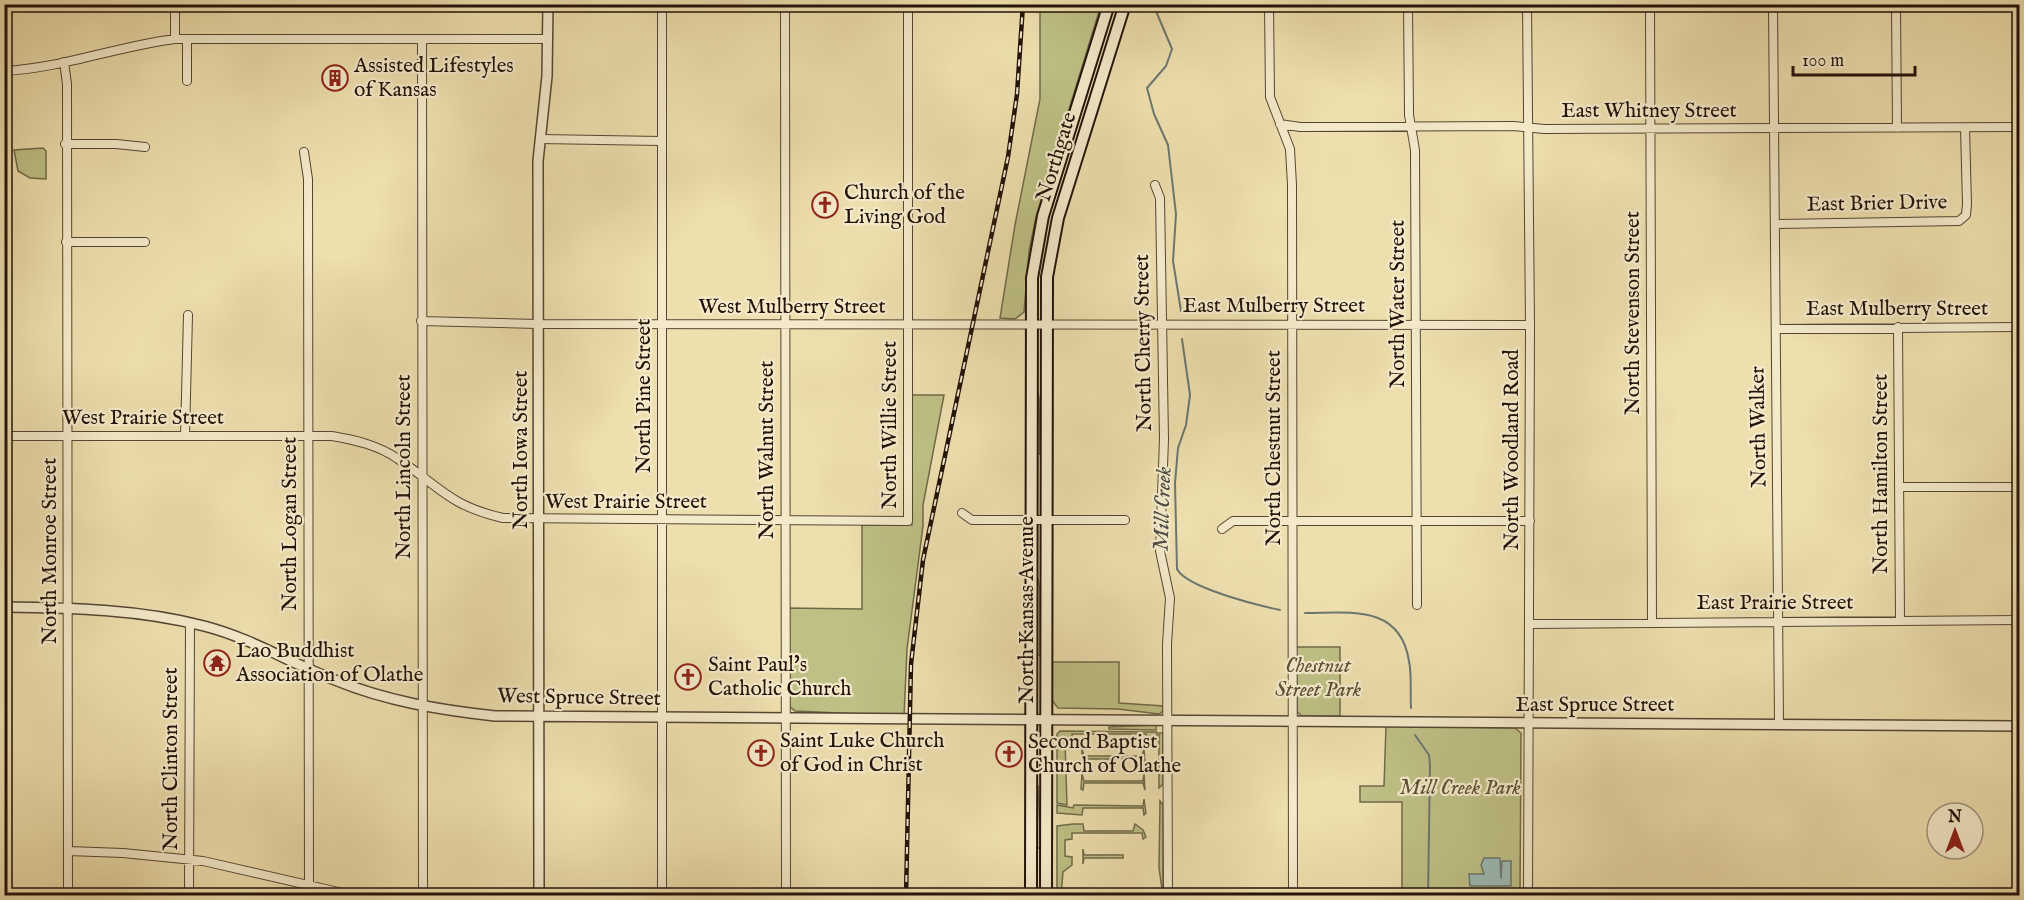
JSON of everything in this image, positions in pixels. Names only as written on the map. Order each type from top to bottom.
[{"type":"main road","name":"Northgate","points":[[1031,325],[1032,278],[1043,216],[1109,4]]},
{"type":"main road","name":"Northgate","points":[[1046,325],[1047,277],[1058,218],[1125,4]]},
{"type":"main road","name":"North Kansas Avenue","points":[[1031,325],[1031,896]]},
{"type":"main road","name":"North Kansas Avenue","points":[[1046,325],[1047,896]]},
{"type":"street","points":[[175,4],[175,39]]},
{"type":"street","name":"North Iowa Street","points":[[539,896],[538,324],[540,139],[547,76],[548,4]]},
{"type":"street","name":"North Pine Street","points":[[662,4],[662,896]]},
{"type":"street","name":"North Walnut Street","points":[[785,4],[786,896]]},
{"type":"street","name":"North Willie Street","points":[[908,4],[908,521]]},
{"type":"street","name":"North Chestnut Street","points":[[1269,4],[1270,97],[1290,149],[1293,896]]},
{"type":"street","name":"North Water Street","points":[[1408,4],[1409,115],[1415,150],[1417,605]]},
{"type":"street","name":"North Woodland Road","points":[[1527,4],[1530,325],[1528,896]]},
{"type":"street","name":"North Stevenson Street","points":[[1650,4],[1652,622]]},
{"type":"street","name":"North Walker","points":[[1773,4],[1779,724]]},
{"type":"street","points":[[1896,4],[1897,128]]},
{"type":"street","points":[[2019,4],[2019,30]]},
{"type":"street","points":[[4,71],[64,62],[120,48],[175,39],[548,39]]},
{"type":"street","points":[[188,39],[188,81]]},
{"type":"street","name":"North Lincoln Street","points":[[422,39],[423,896]]},
{"type":"street","name":"North Monroe Street","points":[[64,62],[67,84],[65,144],[68,436],[68,896]]},
{"type":"street","name":"East Whitney Street","points":[[1280,124],[1300,127],[1650,129],[2019,127]]},
{"type":"street","name":"East Brier Drive","points":[[1775,224],[1959,221],[1966,215],[1967,204],[1965,128]]},
{"type":"street","points":[[540,139],[661,141]]},
{"type":"street","points":[[65,144],[116,144],[145,147]]},
{"type":"street","name":"North Logan Street","points":[[304,152],[308,179],[309,896]]},
{"type":"street","name":"North Cherry Street","points":[[1155,185],[1160,198],[1163,325],[1160,551],[1161,565],[1170,598],[1167,644],[1168,896]]},
{"type":"street","points":[[66,242],[145,243]]},
{"type":"street","points":[[185,436],[188,315]]},
{"type":"street","name":"West Mulberry Street","points":[[422,321],[662,325],[1163,325]]},
{"type":"street","name":"East Mulberry Street","points":[[1163,325],[1530,325]]},
{"type":"street","name":"North Hamilton Street","points":[[1898,327],[1900,620]]},
{"type":"street","name":"East Mulberry Street","points":[[1776,329],[2019,327]]},
{"type":"street","name":"West Prairie Street","points":[[4,436],[308,436],[356,440],[397,458],[450,499],[483,513],[503,518],[908,521]]},
{"type":"street","points":[[1899,487],[2019,487]]},
{"type":"street","points":[[962,513],[972,520],[1125,520]]},
{"type":"street","points":[[1222,529],[1233,521],[1530,521]]},
{"type":"street","name":"West Spruce Street","points":[[4,607],[68,608],[149,614],[190,623],[264,646],[359,690],[464,712],[538,717],[1169,721]]},
{"type":"street","name":"East Prairie Street","points":[[1530,624],[2019,620]]},
{"type":"street","name":"North Clinton Street","points":[[189,896],[190,623]]},
{"type":"street","name":"East Spruce Street","points":[[1169,721],[2019,726]]},
{"type":"street","points":[[68,851],[189,859],[234,867],[356,896]]},
{"type":"green space","points":[[1040,5],[1101,5],[1036,217],[1029,251],[1024,312],[1015,319],[1000,318],[1015,225],[1040,99]]},
{"type":"green space","points":[[43,148],[46,151],[46,179],[30,178],[18,171],[14,150]]},
{"type":"green space","points":[[1034,391],[1038,392],[1039,398],[1040,454],[1036,454]]},
{"type":"green space","points":[[912,395],[944,395],[923,505],[923,526],[907,649],[904,716],[795,711],[789,706],[788,608],[862,609],[862,525],[912,525]]},
{"type":"green space","points":[[1034,579],[1038,579],[1040,590],[1040,655],[1037,655],[1035,649]]},
{"type":"green space","name":"Chestnut Street Park","points":[[1296,647],[1340,647],[1340,716],[1302,716],[1297,712]]},
{"type":"green space","points":[[1051,662],[1119,662],[1119,703],[1164,706],[1163,711],[1159,714],[1118,709],[1058,708],[1051,699]]},
{"type":"green space","points":[[1156,725],[1156,730],[1109,729],[1109,727]]},
{"type":"green space","name":"Mill Creek Park","points":[[1386,726],[1515,728],[1521,733],[1520,895],[1402,895],[1402,802],[1360,802],[1360,786],[1384,786]]},
{"type":"green space","points":[[1060,731],[1157,732],[1157,741],[1149,738],[1147,741],[1146,734],[1072,734],[1072,740],[1065,741],[1067,805],[1057,803],[1057,734]]},
{"type":"green space","points":[[1159,733],[1163,733],[1163,784],[1159,788]]},
{"type":"green space","points":[[1082,749],[1084,756],[1142,756],[1144,749],[1145,763],[1143,764],[1143,759],[1084,759],[1082,765]]},
{"type":"green space","points":[[1082,774],[1084,781],[1143,781],[1144,774],[1145,790],[1143,783],[1084,783],[1083,790],[1081,789]]},
{"type":"green space","points":[[1035,786],[1038,786],[1041,848],[1037,848],[1036,844]]},
{"type":"green space","points":[[1144,799],[1146,813],[1144,815],[1143,808],[1083,808],[1082,815],[1057,813],[1057,805],[1073,808],[1074,805],[1143,806]]},
{"type":"green space","points":[[1160,801],[1163,805],[1163,896],[1159,868]]},
{"type":"green space","points":[[1083,824],[1084,831],[1133,831],[1135,824],[1143,830],[1146,837],[1143,839],[1142,833],[1072,833],[1072,839],[1065,840],[1065,856],[1072,857],[1072,865],[1063,872],[1061,895],[1057,895],[1057,826]]},
{"type":"green space","points":[[1083,849],[1084,855],[1123,855],[1123,858],[1084,858],[1083,864]]},
{"type":"water","points":[[1484,858],[1500,858],[1501,879],[1502,861],[1511,861],[1511,886],[1470,886],[1469,874],[1484,874],[1481,865]]},
{"type":"waterway","name":"Mill Creek","points":[[1153,4],[1172,49],[1166,66],[1147,88],[1154,114],[1168,145],[1176,214],[1173,261],[1181,311]]},
{"type":"waterway","name":"Mill Creek","points":[[1182,339],[1190,395],[1186,425],[1178,448],[1175,483],[1177,569],[1183,576],[1208,589],[1280,610]]},
{"type":"waterway","name":"Mill Creek","points":[[1305,613],[1355,613],[1384,621],[1395,629],[1404,643],[1409,661],[1411,708]]},
{"type":"waterway","name":"Mill Creek","points":[[1415,735],[1429,755],[1430,765],[1428,896]]},
{"type":"railway","points":[[906,896],[911,664],[923,560],[1008,157],[1017,94],[1023,4]]},
{"type":"place","name":"Assisted Lifestyles of Kansas","points":[[335,78]]},
{"type":"place","name":"Church of the Living God","points":[[825,205]]},
{"type":"place","name":"Lao Buddhist Association of Olathe","points":[[217,663]]},
{"type":"place","name":"Saint Paul's Catholic Church","points":[[688,677]]},
{"type":"place","name":"Saint Luke Church of God in Christ","points":[[761,753]]},
{"type":"place","name":"Second Baptist Church of Olathe","points":[[1009,754]]}]
